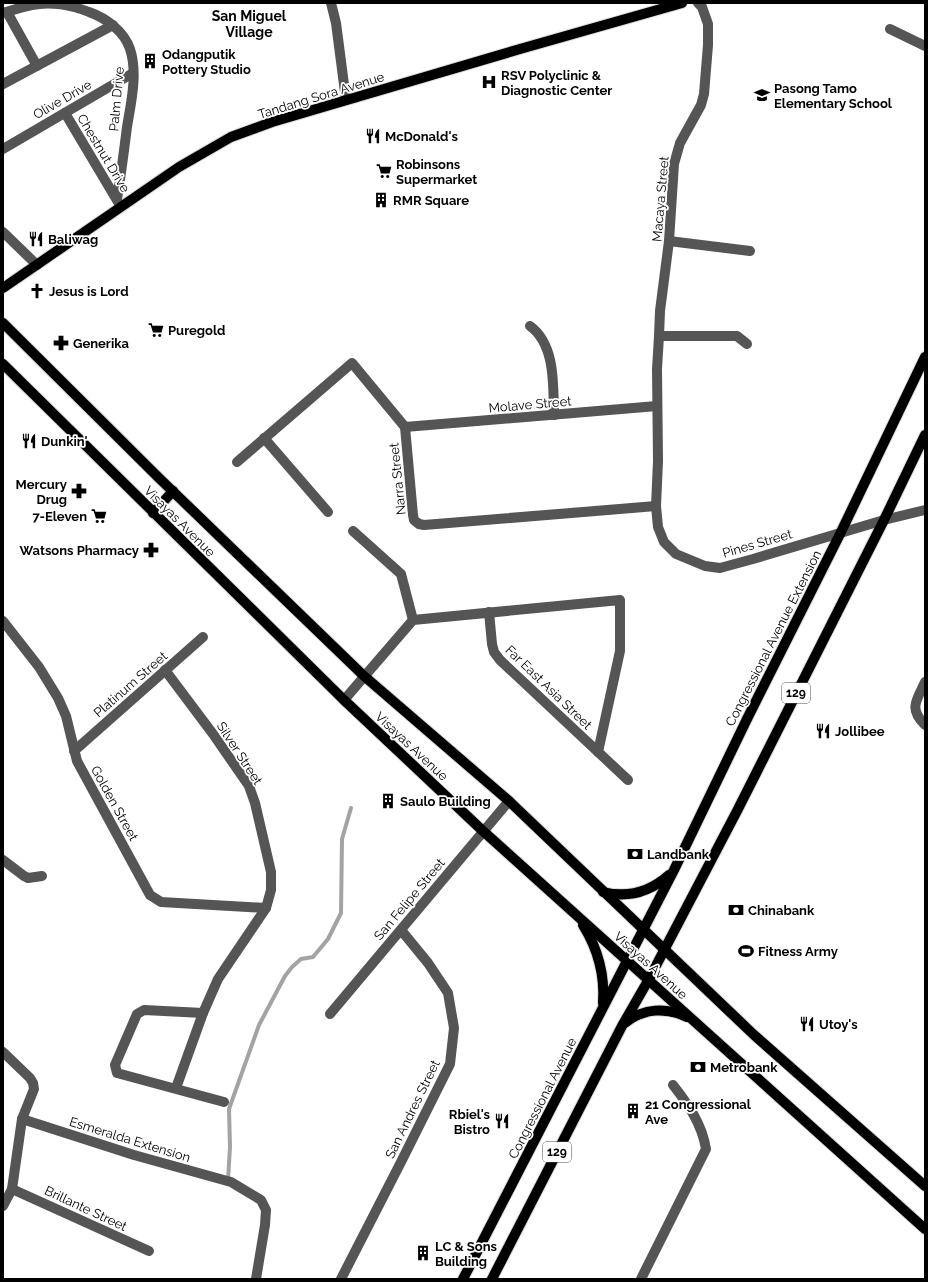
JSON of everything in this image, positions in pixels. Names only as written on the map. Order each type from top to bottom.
[{"type":"main road","name":"Tandang Sora Avenue","points":[[3,288],[120,203],[231,137],[272,122],[346,100],[682,3]]},
{"type":"main road","name":"Visayas Avenue","points":[[3,323],[84,405],[364,676],[509,801],[753,1034],[925,1186]]},
{"type":"main road","name":"Congressional Avenue Extension","points":[[643,930],[841,532],[925,357]]},
{"type":"main road","name":"Visayas Avenue","points":[[3,364],[344,700],[483,831],[649,979],[925,1230]]},
{"type":"main road","name":"129","points":[[492,1279],[622,1026],[649,979],[737,811],[884,520],[925,435]]},
{"type":"main road","points":[[153,513],[173,491]]},
{"type":"main road","points":[[603,892],[621,894],[641,892],[659,883],[674,870]]},
{"type":"main road","points":[[573,912],[589,935],[595,946],[600,961],[604,983],[602,1009]]},
{"type":"main road","name":"Congressional Avenue","points":[[463,1279],[643,930]]},
{"type":"main road","points":[[622,1026],[627,1021],[642,1014],[660,1010],[674,1012],[695,1021]]},
{"type":"street","points":[[331,3],[335,16],[346,100]]},
{"type":"street","name":"Macaya Street","points":[[657,406],[660,311],[669,241],[674,164],[680,143],[701,105],[704,94],[708,24],[702,7],[698,3]]},
{"type":"street","name":"Palm Drive","points":[[5,12],[34,4],[63,5],[95,14],[113,25],[123,36],[130,49],[134,73],[120,203]]},
{"type":"street","points":[[5,12],[37,66]]},
{"type":"street","points":[[3,84],[113,25]]},
{"type":"street","points":[[890,29],[925,46]]},
{"type":"street","name":"Olive Drive","points":[[3,149],[134,73]]},
{"type":"street","name":"Chestnut Drive","points":[[65,113],[120,203]]},
{"type":"street","points":[[3,232],[36,265]]},
{"type":"street","points":[[669,241],[750,251]]},
{"type":"street","points":[[530,326],[542,336],[548,350],[552,372],[554,415]]},
{"type":"street","points":[[659,336],[737,336],[747,344]]},
{"type":"street","name":"Narra Street","points":[[237,462],[352,363],[405,427],[413,515],[414,520],[418,524],[424,525],[656,506]]},
{"type":"street","name":"Molave Street","points":[[405,427],[657,406]]},
{"type":"street","name":"Pines Street","points":[[657,406],[658,461],[656,506],[658,527],[664,542],[676,554],[705,566],[720,568],[737,564],[841,532],[925,510]]},
{"type":"street","points":[[264,438],[328,512]]},
{"type":"street","points":[[344,700],[413,620],[401,574],[353,531]]},
{"type":"street","name":"Far East Asia Street","points":[[413,620],[620,600],[620,651],[598,752]]},
{"type":"street","name":"Far East Asia Street","points":[[489,612],[492,644],[494,652],[500,660],[628,780]]},
{"type":"street","name":"Golden Street","points":[[3,621],[39,667],[58,698],[66,716],[74,751],[84,773],[150,895],[161,902],[266,908]]},
{"type":"street","name":"Platinum Street","points":[[74,751],[203,637]]},
{"type":"street","name":"Silver Street","points":[[165,670],[213,734],[249,786],[256,803],[271,872],[271,890],[266,908],[218,979],[203,1013],[176,1088]]},
{"type":"street","points":[[925,682],[915,704],[915,713],[925,725]]},
{"type":"street","name":"San Felipe Street","points":[[330,1014],[509,801]]},
{"type":"street","points":[[3,860],[28,878],[42,876]]},
{"type":"street","name":"San Andres Street","points":[[341,1279],[450,1064],[454,1028],[448,993],[428,963],[401,930]]},
{"type":"street","points":[[203,1013],[144,1010],[137,1014],[116,1065],[117,1073],[224,1102]]},
{"type":"street","points":[[3,1052],[30,1078],[34,1089],[22,1120],[12,1189],[3,1206]]},
{"type":"street","points":[[641,1279],[706,1149],[704,1137],[698,1123],[687,1102],[673,1085]]},
{"type":"street","name":"Esmeralda Extension","points":[[22,1120],[134,1155],[232,1182],[261,1200],[266,1210],[256,1279]]},
{"type":"street","name":"Brillante Street","points":[[12,1189],[149,1251]]},
{"type":"waterway","points":[[228,1180],[230,1147],[229,1109],[259,1025],[285,976],[301,959],[313,957],[328,939],[341,913],[342,839],[351,808]]},
{"type":"place","name":"Odangputik Pottery Studio","points":[[150,61]]},
{"type":"place","name":"RSV Polyclinic & Diagnostic Center","points":[[489,82]]},
{"type":"place","name":"Pasong Tamo Elementary School","points":[[762,95]]},
{"type":"place","name":"McDonald's","points":[[373,136]]},
{"type":"place","name":"Robinsons Supermarket","points":[[384,171]]},
{"type":"place","name":"RMR Square","points":[[381,200]]},
{"type":"place","name":"Baliwag","points":[[36,239]]},
{"type":"place","name":"Jesus is Lord","points":[[37,291]]},
{"type":"place","name":"Puregold","points":[[156,330]]},
{"type":"place","name":"Generika","points":[[61,343]]},
{"type":"place","name":"Dunkin'","points":[[29,441]]},
{"type":"place","name":"Mercury Drug","points":[[79,491]]},
{"type":"place","name":"7-Eleven","points":[[99,516]]},
{"type":"place","name":"Watsons Pharmacy","points":[[151,550]]},
{"type":"place","name":"Jollibee","points":[[823,731]]},
{"type":"place","name":"Saulo Building","points":[[388,801]]},
{"type":"place","name":"Landbank","points":[[635,854]]},
{"type":"place","name":"Chinabank","points":[[736,910]]},
{"type":"place","name":"Fitness Army","points":[[746,951]]},
{"type":"place","name":"Utoy's","points":[[807,1024]]},
{"type":"place","name":"Metrobank","points":[[698,1067]]},
{"type":"place","name":"21 Congressional Ave","points":[[633,1111]]},
{"type":"place","name":"Rbiel's Bistro","points":[[502,1121]]},
{"type":"place","name":"LC & Sons Building","points":[[423,1253]]},
{"type":"district","name":"San Miguel Village","points":[[249,24]]}]
